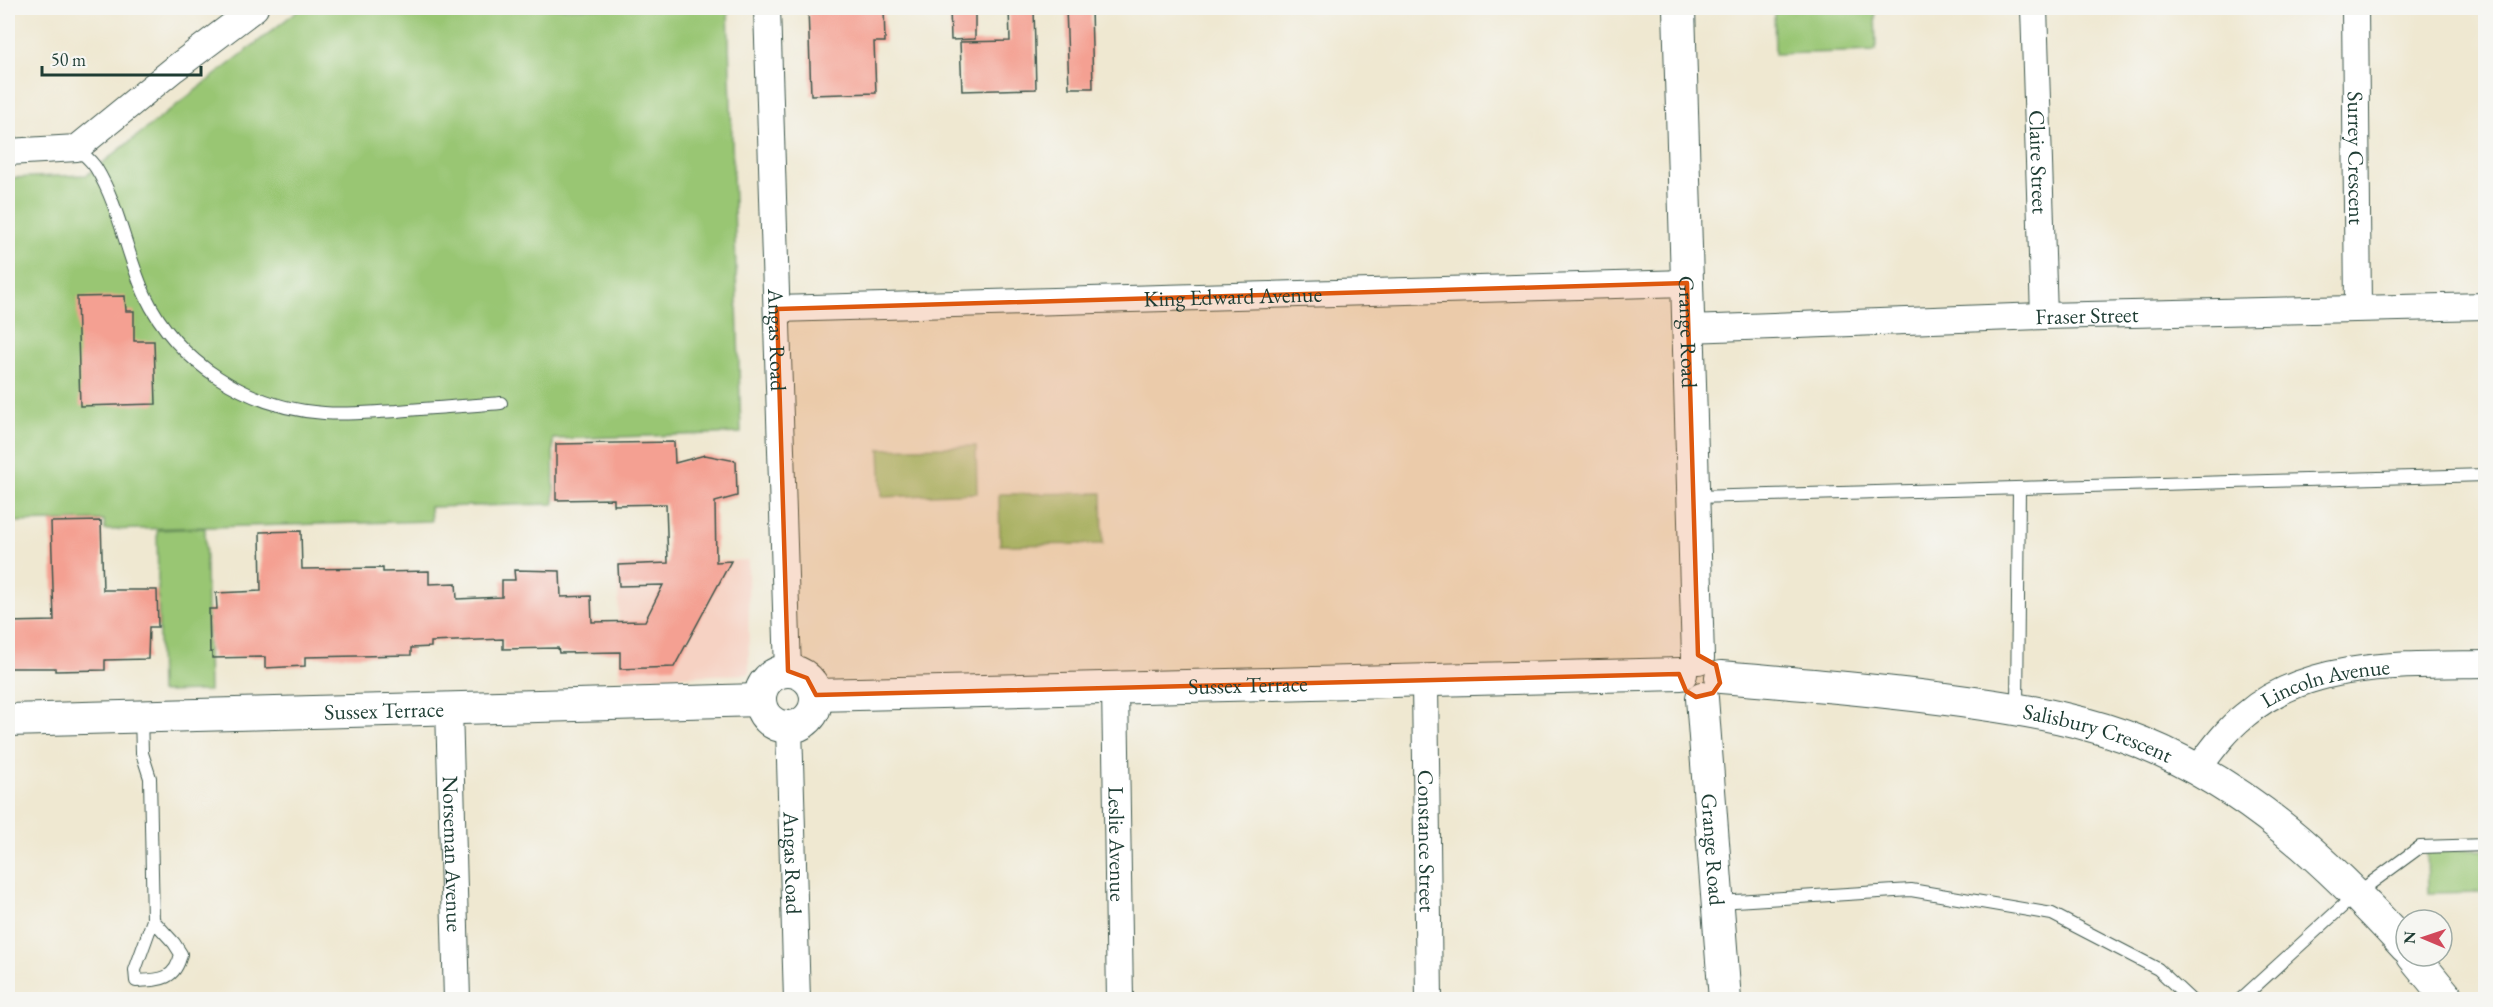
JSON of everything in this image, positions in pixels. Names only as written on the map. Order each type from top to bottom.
[{"type":"street","points":[[8,152],[77,148],[174,69],[255,8]]},
{"type":"street","name":"Angas Road","points":[[767,8],[788,671]]},
{"type":"street","name":"Grange Road","points":[[1679,8],[1700,676],[1725,999]]},
{"type":"street","name":"Claire Street","points":[[2034,8],[2044,316]]},
{"type":"street","name":"Surrey Crescent","points":[[2355,8],[2358,308]]},
{"type":"street","name":"King Edward Avenue","points":[[777,309],[1687,283]]},
{"type":"street","name":"Fraser Street","points":[[1688,329],[2044,316],[2486,306]]},
{"type":"street","name":"Lincoln Avenue","points":[[2197,770],[2212,749],[2245,714],[2283,690],[2342,670],[2409,665],[2486,664]]},
{"type":"street","points":[[788,671],[807,678],[816,695],[812,714],[806,721],[789,727],[772,723],[766,717],[760,700],[763,685],[770,677],[788,671]]},
{"type":"street","name":"Salisbury Crescent","points":[[1700,676],[1889,691],[2017,710],[2072,720],[2144,743],[2197,770],[2244,798],[2285,827],[2356,894],[2394,934]]},
{"type":"street","name":"Sussex Terrace","points":[[816,695],[1700,676]]},
{"type":"street","name":"Constance Street","points":[[1425,682],[1429,999]]},
{"type":"street","name":"Leslie Avenue","points":[[1115,688],[1120,999]]},
{"type":"street","name":"Sussex Terrace","points":[[8,720],[760,700]]},
{"type":"street","name":"Norseman Avenue","points":[[449,708],[457,999]]},
{"type":"street","name":"Angas Road","points":[[789,727],[797,999]]},
{"type":"street","points":[[2423,968],[2449,999]]},
{"type":"lane","points":[[77,148],[94,166],[107,189],[144,294],[158,319],[187,354],[224,381],[272,403],[322,413],[349,414],[501,404]]},
{"type":"lane","points":[[1693,497],[2486,474]]},
{"type":"lane","points":[[2017,710],[2019,488]]},
{"type":"lane","points":[[141,716],[142,753],[150,778],[153,920],[135,970],[136,981],[160,980],[170,975],[179,965],[181,954],[153,920]]},
{"type":"lane","points":[[2240,999],[2356,894],[2420,847],[2486,845]]},
{"type":"lane","points":[[1719,902],[1911,890],[2052,914],[2158,969],[2191,999]]},
{"type":"highlighted area","points":[[1687,283],[1698,655],[1716,665],[1720,683],[1713,693],[1696,697],[1686,691],[1679,674],[816,695],[807,678],[788,671],[777,309]]},
{"type":"shaded area","points":[[748,560],[749,674],[619,678],[618,565]]},
{"type":"green space","points":[[301,8],[728,8],[741,433],[553,439],[554,504],[430,507],[431,521],[105,530],[104,520],[8,522],[8,178],[87,175]]},
{"type":"green space","points":[[1774,8],[1875,8],[1876,51],[1775,54]]},
{"type":"green space","points":[[976,446],[977,493],[882,497],[880,449]]},
{"type":"green space","points":[[1102,493],[1103,544],[1000,545],[999,494]]},
{"type":"green space","points":[[205,528],[209,691],[160,692],[157,530]]},
{"type":"green space","points":[[2485,850],[2485,892],[2428,893],[2427,851]]},
{"type":"building","points":[[808,8],[884,8],[885,42],[874,42],[876,93],[811,95]]},
{"type":"building","points":[[950,8],[975,8],[975,39],[951,40]]},
{"type":"building","points":[[1009,8],[1034,8],[1036,89],[962,91],[960,42],[1010,41]]},
{"type":"building","points":[[1066,8],[1091,8],[1093,88],[1069,88]]},
{"type":"building","points":[[125,296],[126,311],[134,311],[134,341],[154,341],[156,404],[80,406],[77,297]]},
{"type":"building","points":[[674,442],[675,463],[705,455],[736,461],[737,496],[715,502],[716,562],[731,561],[674,667],[620,669],[620,652],[559,653],[558,648],[503,649],[503,639],[431,642],[431,647],[411,648],[411,655],[305,657],[305,666],[265,668],[265,657],[212,658],[209,609],[217,609],[216,593],[261,591],[260,532],[301,531],[302,569],[383,568],[383,572],[429,571],[429,584],[456,583],[457,599],[502,597],[502,580],[515,580],[514,570],[560,571],[561,597],[591,596],[592,622],[645,621],[663,585],[619,586],[618,565],[668,563],[666,504],[614,505],[614,499],[556,500],[556,444]]},
{"type":"building","points":[[101,521],[103,590],[157,590],[158,627],[149,627],[148,659],[105,660],[105,670],[55,671],[55,668],[8,668],[8,622],[54,621],[51,522]]}]
